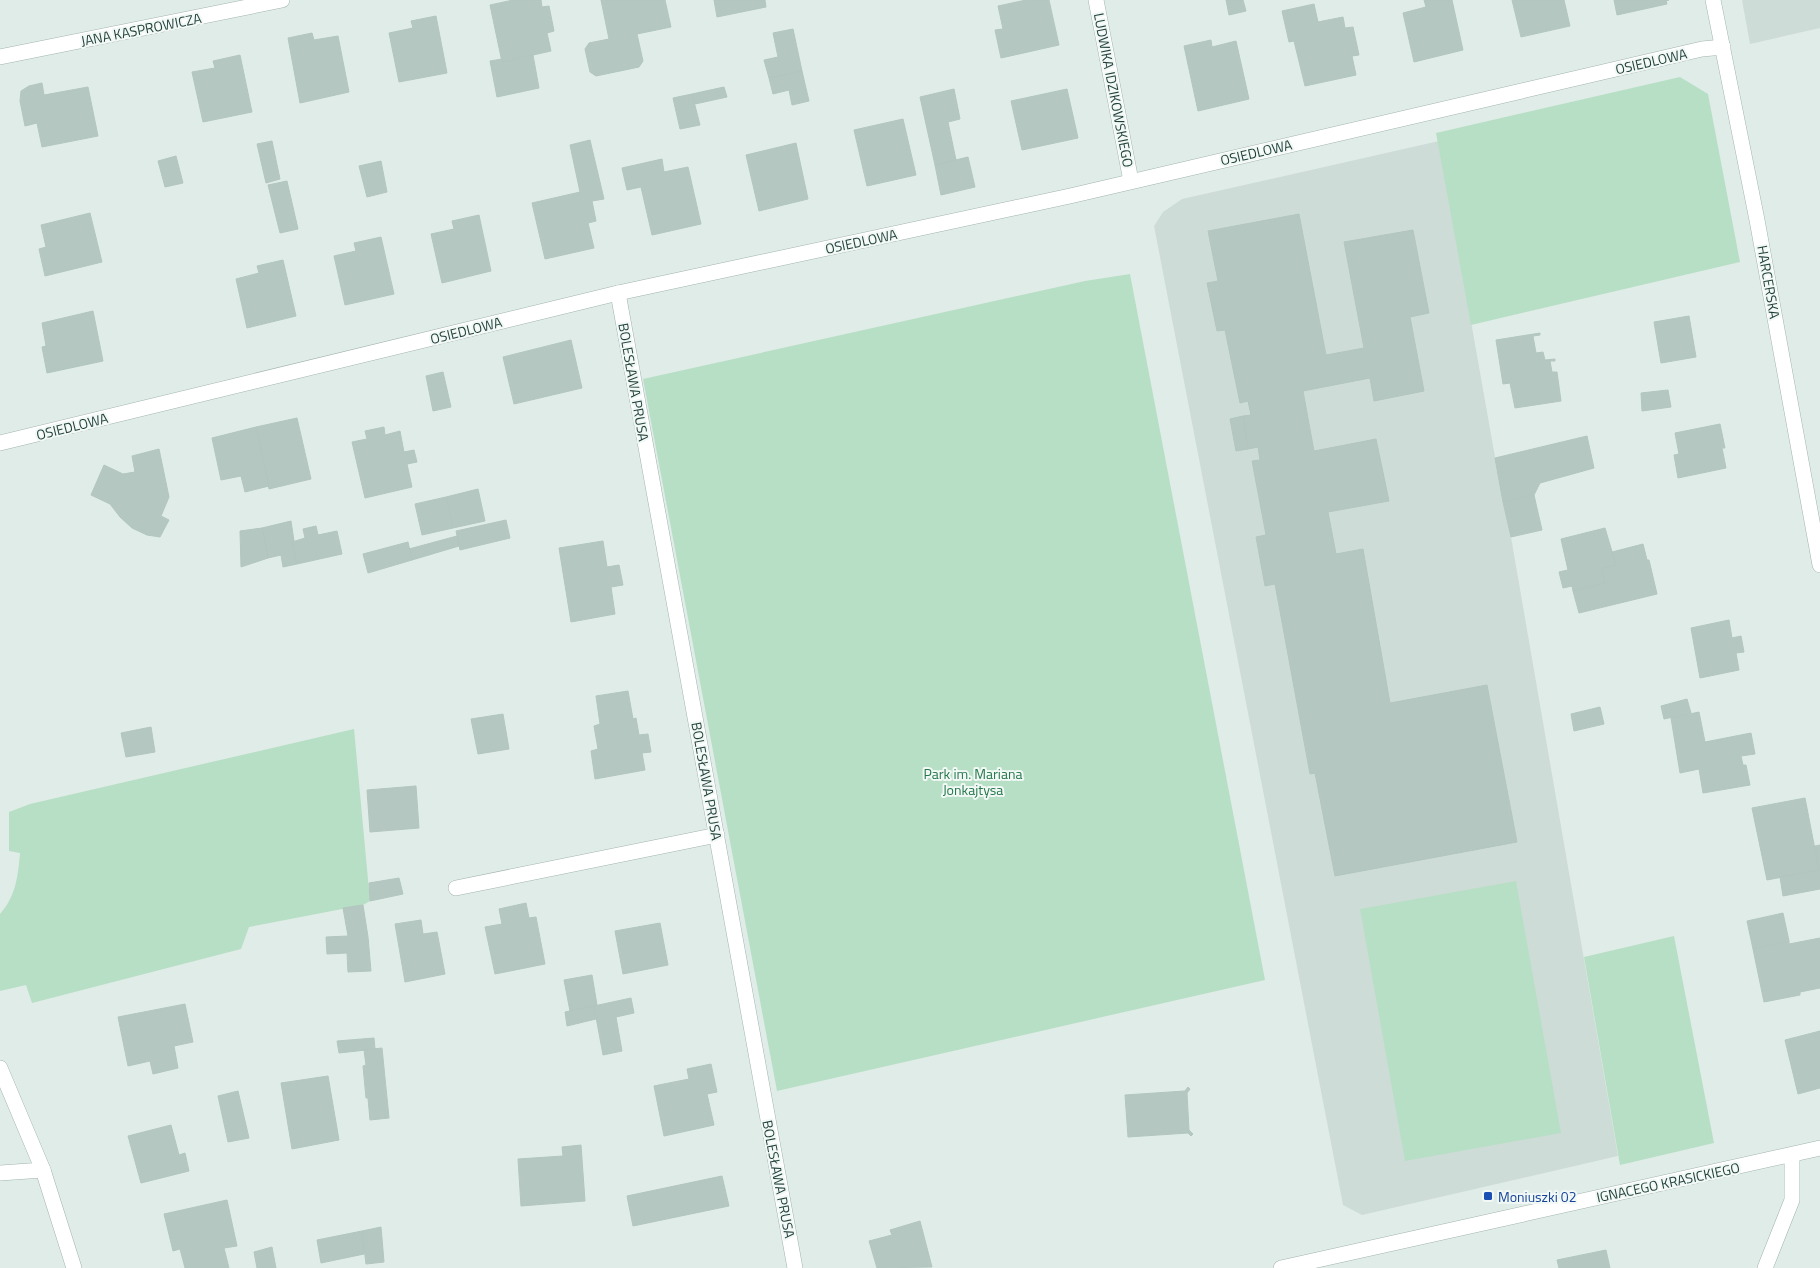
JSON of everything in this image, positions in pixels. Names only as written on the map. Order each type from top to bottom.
[{"type":"street","name":"JANA KASPROWICZA","points":[[0,57],[282,0]]},
{"type":"street","name":"LUDWIKA IDZIKOWSKIEGO","points":[[1096,0],[1131,181]]},
{"type":"street","name":"HARCERSKA","points":[[1713,0],[1758,220],[1820,565]]},
{"type":"street","name":"OSIEDLOWA","points":[[0,444],[618,293],[1060,198],[1702,49],[1723,47]]},
{"type":"street","name":"BOLESŁAWA PRUSA","points":[[618,293],[796,1268]]},
{"type":"street","points":[[456,888],[717,835]]},
{"type":"street","points":[[0,1068],[43,1170],[74,1268]]},
{"type":"street","name":"IGNACEGO KRASICKIEGO","points":[[1281,1268],[1820,1148]]},
{"type":"street","points":[[1765,1268],[1792,1200],[1792,1155]]},
{"type":"street","points":[[0,1173],[43,1170]]},
{"type":"shaded area","points":[[1742,0],[1820,0],[1820,28],[1750,44]]},
{"type":"shaded area","points":[[1439,141],[1503,502],[1511,537],[1618,1156],[1362,1215],[1343,1205],[1154,226],[1163,212],[1182,199]]},
{"type":"green space","points":[[1680,77],[1708,94],[1740,262],[1471,325],[1436,133]]},
{"type":"green space","name":"Park im. Mariana Jonkajtysa","points":[[1130,274],[1265,980],[777,1091],[643,379],[1085,281]]},
{"type":"green space","points":[[354,729],[370,901],[363,905],[249,927],[241,949],[32,1003],[26,985],[0,991],[0,914],[13,893],[20,853],[9,851],[9,812],[30,804]]},
{"type":"green space","points":[[1516,881],[1561,1133],[1405,1161],[1360,909]]},
{"type":"green space","points":[[1674,936],[1714,1143],[1620,1165],[1584,957]]},
{"type":"building","points":[[513,0],[541,0],[542,7],[549,6],[554,31],[547,33],[551,51],[502,62],[490,5]]},
{"type":"building","points":[[601,0],[665,0],[671,27],[637,34],[643,61],[639,67],[596,76],[590,72],[585,49],[589,43],[609,39]]},
{"type":"building","points":[[714,0],[765,0],[766,7],[717,17]]},
{"type":"building","points":[[1026,0],[1049,0],[1059,45],[1001,58],[995,30],[1003,29],[998,6]]},
{"type":"building","points":[[1226,0],[1243,0],[1246,11],[1229,15]]},
{"type":"building","points":[[1424,0],[1452,0],[1463,50],[1414,62],[1403,13],[1426,7]]},
{"type":"building","points":[[1512,0],[1564,0],[1570,26],[1521,37]]},
{"type":"building","points":[[1614,0],[1669,0],[1666,1],[1667,4],[1617,15]]},
{"type":"building","points":[[1314,4],[1318,22],[1343,17],[1345,28],[1353,27],[1359,55],[1352,56],[1356,75],[1305,86],[1294,41],[1289,42],[1282,11]]},
{"type":"building","points":[[436,16],[447,73],[399,82],[389,33],[413,28],[411,21]]},
{"type":"building","points":[[793,29],[802,71],[769,78],[764,60],[778,57],[773,33]]},
{"type":"building","points":[[312,33],[314,40],[338,36],[349,92],[300,103],[288,38]]},
{"type":"building","points":[[1211,40],[1212,47],[1236,41],[1249,99],[1198,111],[1184,46]]},
{"type":"building","points":[[240,55],[252,112],[203,122],[192,72],[215,68],[213,61]]},
{"type":"building","points":[[533,55],[539,88],[497,97],[490,61],[502,59],[502,62]]},
{"type":"building","points":[[802,71],[809,101],[792,105],[789,90],[773,94],[769,78]]},
{"type":"building","points":[[42,83],[44,95],[88,87],[98,136],[42,147],[37,123],[25,126],[20,101],[21,91],[29,86]]},
{"type":"building","points":[[724,87],[727,97],[695,104],[692,94]]},
{"type":"building","points":[[954,89],[960,119],[948,122],[956,160],[935,165],[920,97]]},
{"type":"building","points":[[1067,89],[1078,138],[1022,150],[1011,101]]},
{"type":"building","points":[[692,94],[700,125],[680,129],[673,98]]},
{"type":"building","points":[[903,119],[916,175],[867,186],[854,130]]},
{"type":"building","points":[[590,140],[604,199],[592,201],[596,221],[588,223],[594,248],[545,259],[532,203],[580,192],[570,145]]},
{"type":"building","points":[[272,141],[280,179],[266,183],[257,144]]},
{"type":"building","points":[[796,143],[808,199],[759,211],[746,155]]},
{"type":"building","points":[[176,156],[183,183],[165,187],[158,161]]},
{"type":"building","points":[[968,157],[975,187],[941,195],[935,165]]},
{"type":"building","points":[[662,159],[664,172],[688,167],[701,224],[652,235],[641,187],[627,190],[622,168]]},
{"type":"building","points":[[381,161],[387,192],[367,197],[359,166]]},
{"type":"building","points":[[287,181],[298,229],[280,233],[268,185]]},
{"type":"building","points":[[90,213],[102,262],[45,276],[39,249],[46,247],[41,225]]},
{"type":"building","points":[[1299,214],[1326,355],[1364,348],[1344,242],[1413,230],[1429,313],[1410,317],[1424,391],[1374,401],[1370,378],[1303,391],[1314,451],[1376,439],[1389,501],[1328,512],[1336,554],[1363,549],[1390,703],[1487,685],[1517,842],[1335,876],[1315,773],[1310,774],[1275,584],[1265,586],[1256,537],[1266,535],[1252,461],[1260,460],[1258,447],[1248,449],[1243,416],[1251,415],[1248,401],[1240,403],[1225,330],[1217,331],[1207,283],[1218,281],[1208,231]]},
{"type":"building","points":[[479,215],[491,271],[442,283],[431,234],[454,229],[452,221]]},
{"type":"building","points":[[381,237],[394,294],[345,305],[334,256],[356,251],[354,243]]},
{"type":"building","points":[[283,260],[296,316],[247,328],[236,279],[259,273],[257,266]]},
{"type":"building","points":[[93,311],[103,361],[47,373],[42,347],[46,346],[42,323]]},
{"type":"building","points":[[1689,316],[1696,357],[1661,363],[1654,322]]},
{"type":"building","points":[[1540,333],[1540,335],[1533,336],[1536,353],[1543,352],[1545,360],[1555,359],[1555,361],[1550,361],[1552,372],[1557,372],[1561,401],[1515,408],[1510,383],[1503,384],[1496,340]]},
{"type":"building","points":[[571,340],[582,388],[514,404],[503,357]]},
{"type":"building","points":[[443,372],[451,407],[433,411],[426,376]]},
{"type":"building","points":[[1668,390],[1671,407],[1642,411],[1641,393]]},
{"type":"building","points":[[1243,416],[1248,449],[1236,451],[1230,419]]},
{"type":"building","points":[[297,418],[311,479],[269,489],[256,427]]},
{"type":"building","points":[[1720,424],[1725,448],[1722,448],[1726,468],[1678,478],[1674,455],[1679,454],[1675,433]]},
{"type":"building","points":[[256,427],[269,486],[245,492],[241,476],[221,480],[212,438]]},
{"type":"building","points":[[384,427],[385,435],[400,431],[404,452],[414,450],[417,462],[407,464],[412,487],[365,498],[352,442],[367,439],[365,431]]},
{"type":"building","points":[[1587,436],[1594,468],[1540,483],[1534,495],[1503,502],[1495,458]]},
{"type":"building","points":[[159,449],[169,497],[161,516],[169,520],[160,537],[147,535],[132,528],[110,504],[91,495],[104,465],[123,474],[135,472],[132,456]]},
{"type":"building","points":[[478,489],[485,521],[453,528],[446,497]]},
{"type":"building","points":[[1534,495],[1542,530],[1511,537],[1503,502]]},
{"type":"building","points":[[446,497],[453,528],[422,535],[415,504]]},
{"type":"building","points":[[506,520],[510,538],[460,550],[456,531]]},
{"type":"building","points":[[291,521],[294,541],[292,542],[297,564],[283,567],[281,555],[268,558],[262,528]]},
{"type":"building","points":[[316,526],[318,535],[337,531],[342,554],[297,564],[292,542],[305,538],[303,529]]},
{"type":"building","points":[[262,528],[268,558],[241,567],[240,531]]},
{"type":"building","points":[[1605,528],[1616,565],[1602,568],[1605,583],[1573,591],[1572,586],[1563,588],[1559,572],[1568,570],[1561,539]]},
{"type":"building","points":[[457,536],[459,546],[412,560],[409,549]]},
{"type":"building","points":[[603,541],[607,567],[619,565],[623,585],[611,587],[615,614],[571,622],[559,548]]},
{"type":"building","points":[[408,542],[412,560],[368,573],[363,554]]},
{"type":"building","points":[[1643,544],[1657,594],[1579,613],[1573,591],[1605,583],[1602,568],[1616,565],[1612,552]]},
{"type":"building","points":[[1729,620],[1732,638],[1741,636],[1744,652],[1736,653],[1739,670],[1700,678],[1691,628]]},
{"type":"building","points":[[628,691],[633,719],[636,718],[639,735],[648,734],[651,752],[642,753],[645,770],[595,779],[591,751],[598,749],[594,726],[600,724],[596,696]]},
{"type":"building","points":[[1687,699],[1691,713],[1664,719],[1661,706]]},
{"type":"building","points":[[1600,707],[1604,724],[1574,731],[1571,714]]},
{"type":"building","points":[[1699,712],[1705,742],[1751,733],[1755,754],[1741,756],[1743,765],[1746,765],[1750,785],[1703,793],[1699,769],[1680,773],[1671,718]]},
{"type":"building","points":[[503,714],[509,749],[478,754],[471,719]]},
{"type":"building","points":[[151,727],[155,752],[126,757],[121,733]]},
{"type":"building","points":[[416,786],[419,828],[370,832],[367,790]]},
{"type":"building","points":[[1805,798],[1819,870],[1767,880],[1752,808]]},
{"type":"building","points":[[1820,845],[1820,889],[1783,896],[1780,877],[1819,870],[1815,846]]},
{"type":"building","points":[[399,878],[403,894],[370,901],[369,883]]},
{"type":"building","points":[[526,903],[529,918],[536,917],[545,964],[495,974],[485,927],[502,924],[499,909]]},
{"type":"building","points":[[363,905],[371,971],[348,972],[347,953],[327,954],[326,937],[348,936],[343,908]]},
{"type":"building","points":[[1783,913],[1789,941],[1753,949],[1747,921]]},
{"type":"building","points":[[421,920],[423,934],[437,932],[445,974],[405,982],[395,924]]},
{"type":"building","points":[[660,923],[668,965],[623,974],[615,931]]},
{"type":"building","points":[[1820,938],[1820,988],[1800,992],[1800,995],[1764,1002],[1753,949],[1789,941],[1789,944]]},
{"type":"building","points":[[592,975],[597,1005],[570,1011],[564,980]]},
{"type":"building","points":[[631,998],[634,1013],[616,1017],[622,1051],[603,1055],[594,1006]]},
{"type":"building","points":[[185,1004],[193,1042],[174,1046],[178,1068],[153,1074],[150,1061],[128,1066],[118,1017]]},
{"type":"building","points":[[594,1006],[596,1019],[567,1026],[565,1012]]},
{"type":"building","points":[[1820,1031],[1820,1088],[1798,1094],[1785,1040]]},
{"type":"building","points":[[374,1038],[375,1049],[339,1053],[337,1041]]},
{"type":"building","points":[[382,1048],[389,1118],[370,1120],[363,1066],[366,1065],[364,1050]]},
{"type":"building","points":[[711,1064],[717,1092],[707,1094],[714,1125],[664,1136],[654,1086],[689,1079],[687,1069]]},
{"type":"building","points":[[328,1076],[339,1140],[292,1149],[281,1083]]},
{"type":"building","points":[[1188,1087],[1190,1089],[1187,1093],[1189,1130],[1193,1134],[1191,1136],[1188,1133],[1128,1137],[1125,1095],[1185,1091]]},
{"type":"building","points":[[238,1091],[249,1138],[228,1142],[218,1096]]},
{"type":"building","points":[[171,1125],[179,1155],[185,1153],[189,1171],[141,1183],[128,1136]]},
{"type":"building","points":[[581,1145],[585,1201],[521,1206],[518,1159],[563,1156],[562,1147]]},
{"type":"building","points":[[722,1176],[729,1206],[633,1226],[627,1196]]},
{"type":"building","points":[[227,1200],[237,1246],[224,1248],[229,1268],[185,1268],[180,1249],[173,1251],[164,1214]]},
{"type":"building","points":[[920,1221],[932,1267],[877,1268],[869,1241],[892,1235],[890,1230]]},
{"type":"building","points":[[381,1227],[384,1262],[366,1264],[362,1231]]},
{"type":"building","points":[[362,1231],[364,1254],[321,1263],[317,1240]]},
{"type":"building","points":[[272,1247],[276,1268],[257,1268],[254,1252]]},
{"type":"building","points":[[1606,1250],[1610,1268],[1559,1268],[1557,1260]]},
{"type":"place","name":"Moniuszki 02","points":[[1488,1196]]}]
